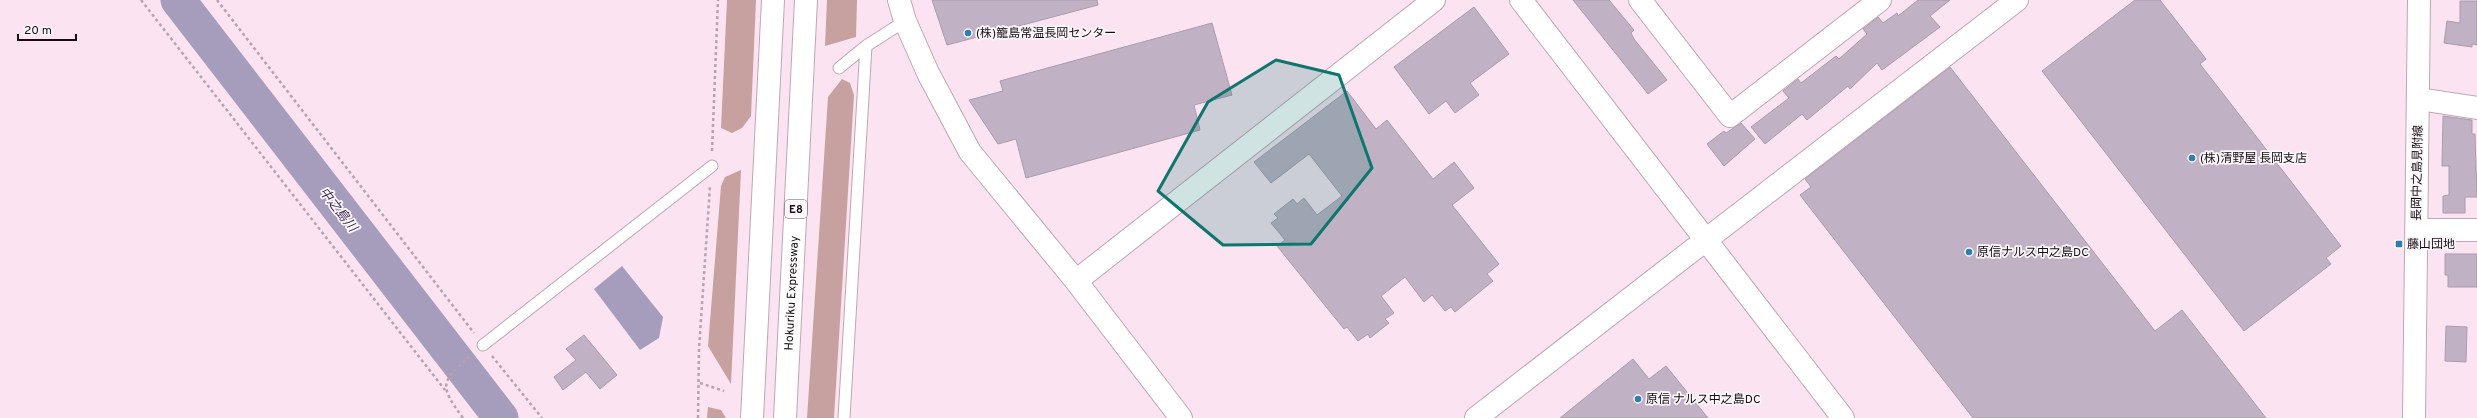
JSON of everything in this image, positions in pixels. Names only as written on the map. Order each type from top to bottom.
[{"type":"main road","points":[[752,418],[773,0]]},
{"type":"main road","name":"Hokuriku Expressway","points":[[785,418],[806,0]]},
{"type":"main road","points":[[899,0],[906,21],[950,117],[970,152],[1076,281],[1181,418]]},
{"type":"main road","points":[[1076,281],[1434,0]]},
{"type":"main road","points":[[1521,0],[1707,239],[1843,418]]},
{"type":"main road","points":[[1650,4],[1730,116],[1880,0]]},
{"type":"main road","name":"長岡中之島見附線","points":[[2414,418],[2419,0]]},
{"type":"main road","points":[[1476,418],[2009,2]]},
{"type":"main road","points":[[2419,99],[2477,108]]},
{"type":"main road","points":[[2417,230],[2477,230]]},
{"type":"lane","points":[[839,68],[866,46],[906,21]]},
{"type":"lane","points":[[844,418],[866,46]]},
{"type":"lane","points":[[483,345],[712,166]]},
{"type":"path","points":[[141,0],[445,390],[463,418]]},
{"type":"path","points":[[217,0],[483,345],[542,418]]},
{"type":"path","points":[[698,418],[700,383],[699,349],[712,166],[718,0]]},
{"type":"path","points":[[445,390],[446,384],[466,360]]},
{"type":"path","points":[[700,383],[724,391]]},
{"type":"highlighted area","points":[[1276,60],[1339,75],[1372,168],[1311,244],[1223,245],[1158,191],[1208,102]]},
{"type":"shaded area","points":[[727,0],[756,0],[751,116],[742,128],[732,133],[721,128]]},
{"type":"shaded area","points":[[827,0],[857,0],[856,37],[825,46]]},
{"type":"shaded area","points":[[842,79],[850,83],[854,95],[834,418],[807,418],[828,97]]},
{"type":"shaded area","points":[[741,170],[731,384],[708,346],[721,186],[725,177]]},
{"type":"shaded area","points":[[622,266],[663,317],[659,338],[640,350],[594,289]]},
{"type":"shaded area","points":[[708,407],[721,410],[726,418],[707,418]]},
{"type":"building","name":"(株)籠島常温長岡センター","points":[[932,0],[1097,0],[1098,5],[947,45]]},
{"type":"building","points":[[1573,0],[1609,0],[1634,30],[1631,33],[1634,39],[1667,80],[1648,94]]},
{"type":"building","points":[[1918,0],[1950,0],[1930,16],[1940,27],[1882,70],[1877,63],[1850,89],[1848,86],[1807,120],[1802,114],[1765,144],[1751,127],[1789,98],[1783,91],[1798,79],[1801,83],[1836,56],[1839,59],[1867,34],[1863,29],[1878,17],[1883,23],[1897,13],[1898,16]]},
{"type":"building","name":"(株)清野屋 長岡支店","points":[[2135,0],[2160,0],[2206,59],[2200,64],[2341,246],[2326,258],[2331,264],[2244,331],[2042,71]]},
{"type":"building","points":[[2460,1],[2477,1],[2477,45],[2472,44],[2472,47],[2444,43],[2447,21],[2460,23]]},
{"type":"building","points":[[1474,7],[1509,54],[1470,83],[1479,95],[1455,113],[1446,101],[1429,114],[1394,67]]},
{"type":"building","points":[[1212,23],[1232,95],[1194,105],[1200,130],[1026,178],[1016,139],[998,144],[969,100],[1003,91],[1000,81]]},
{"type":"building","name":"原信ナルス中之島DC","points":[[1950,67],[2155,331],[2182,310],[2266,418],[1973,418],[1800,195],[1811,187],[1805,179]]},
{"type":"building","points":[[1347,91],[1376,129],[1387,120],[1433,179],[1454,162],[1474,188],[1452,205],[1499,264],[1487,274],[1493,281],[1455,312],[1451,307],[1445,311],[1432,295],[1424,302],[1405,277],[1381,296],[1394,313],[1385,319],[1389,323],[1370,338],[1368,334],[1358,341],[1347,327],[1344,329],[1277,246],[1285,240],[1271,223],[1278,218],[1274,214],[1293,199],[1297,204],[1304,198],[1317,215],[1342,196],[1309,154],[1271,183],[1254,162]]},
{"type":"building","points":[[2443,116],[2472,120],[2472,134],[2475,134],[2477,197],[2465,197],[2465,213],[2443,213],[2443,196],[2449,195],[2449,166],[2442,166]]},
{"type":"building","points":[[1741,123],[1755,139],[1724,166],[1707,144],[1724,131],[1726,133]]},
{"type":"building","points":[[2445,254],[2477,254],[2477,287],[2448,287],[2448,275],[2445,275]]},
{"type":"building","points":[[2446,326],[2467,327],[2466,362],[2445,361]]},
{"type":"building","points":[[584,335],[617,375],[600,389],[586,372],[563,390],[554,377],[576,360],[566,349]]},
{"type":"building","name":"原信 ナルス中之島DC","points":[[1633,359],[1649,379],[1666,366],[1708,418],[1560,418]]},
{"type":"waterway","name":"中之島川","points":[[178,0],[501,418]]},
{"type":"place","name":"(株)籠島常温長岡センター","points":[[968,33]]},
{"type":"place","name":"(株)清野屋 長岡支店","points":[[2192,158]]},
{"type":"place","name":"藤山団地","points":[[2399,244]]},
{"type":"place","name":"原信ナルス中之島DC","points":[[1969,252]]},
{"type":"place","name":"原信 ナルス中之島DC","points":[[1638,399]]}]
